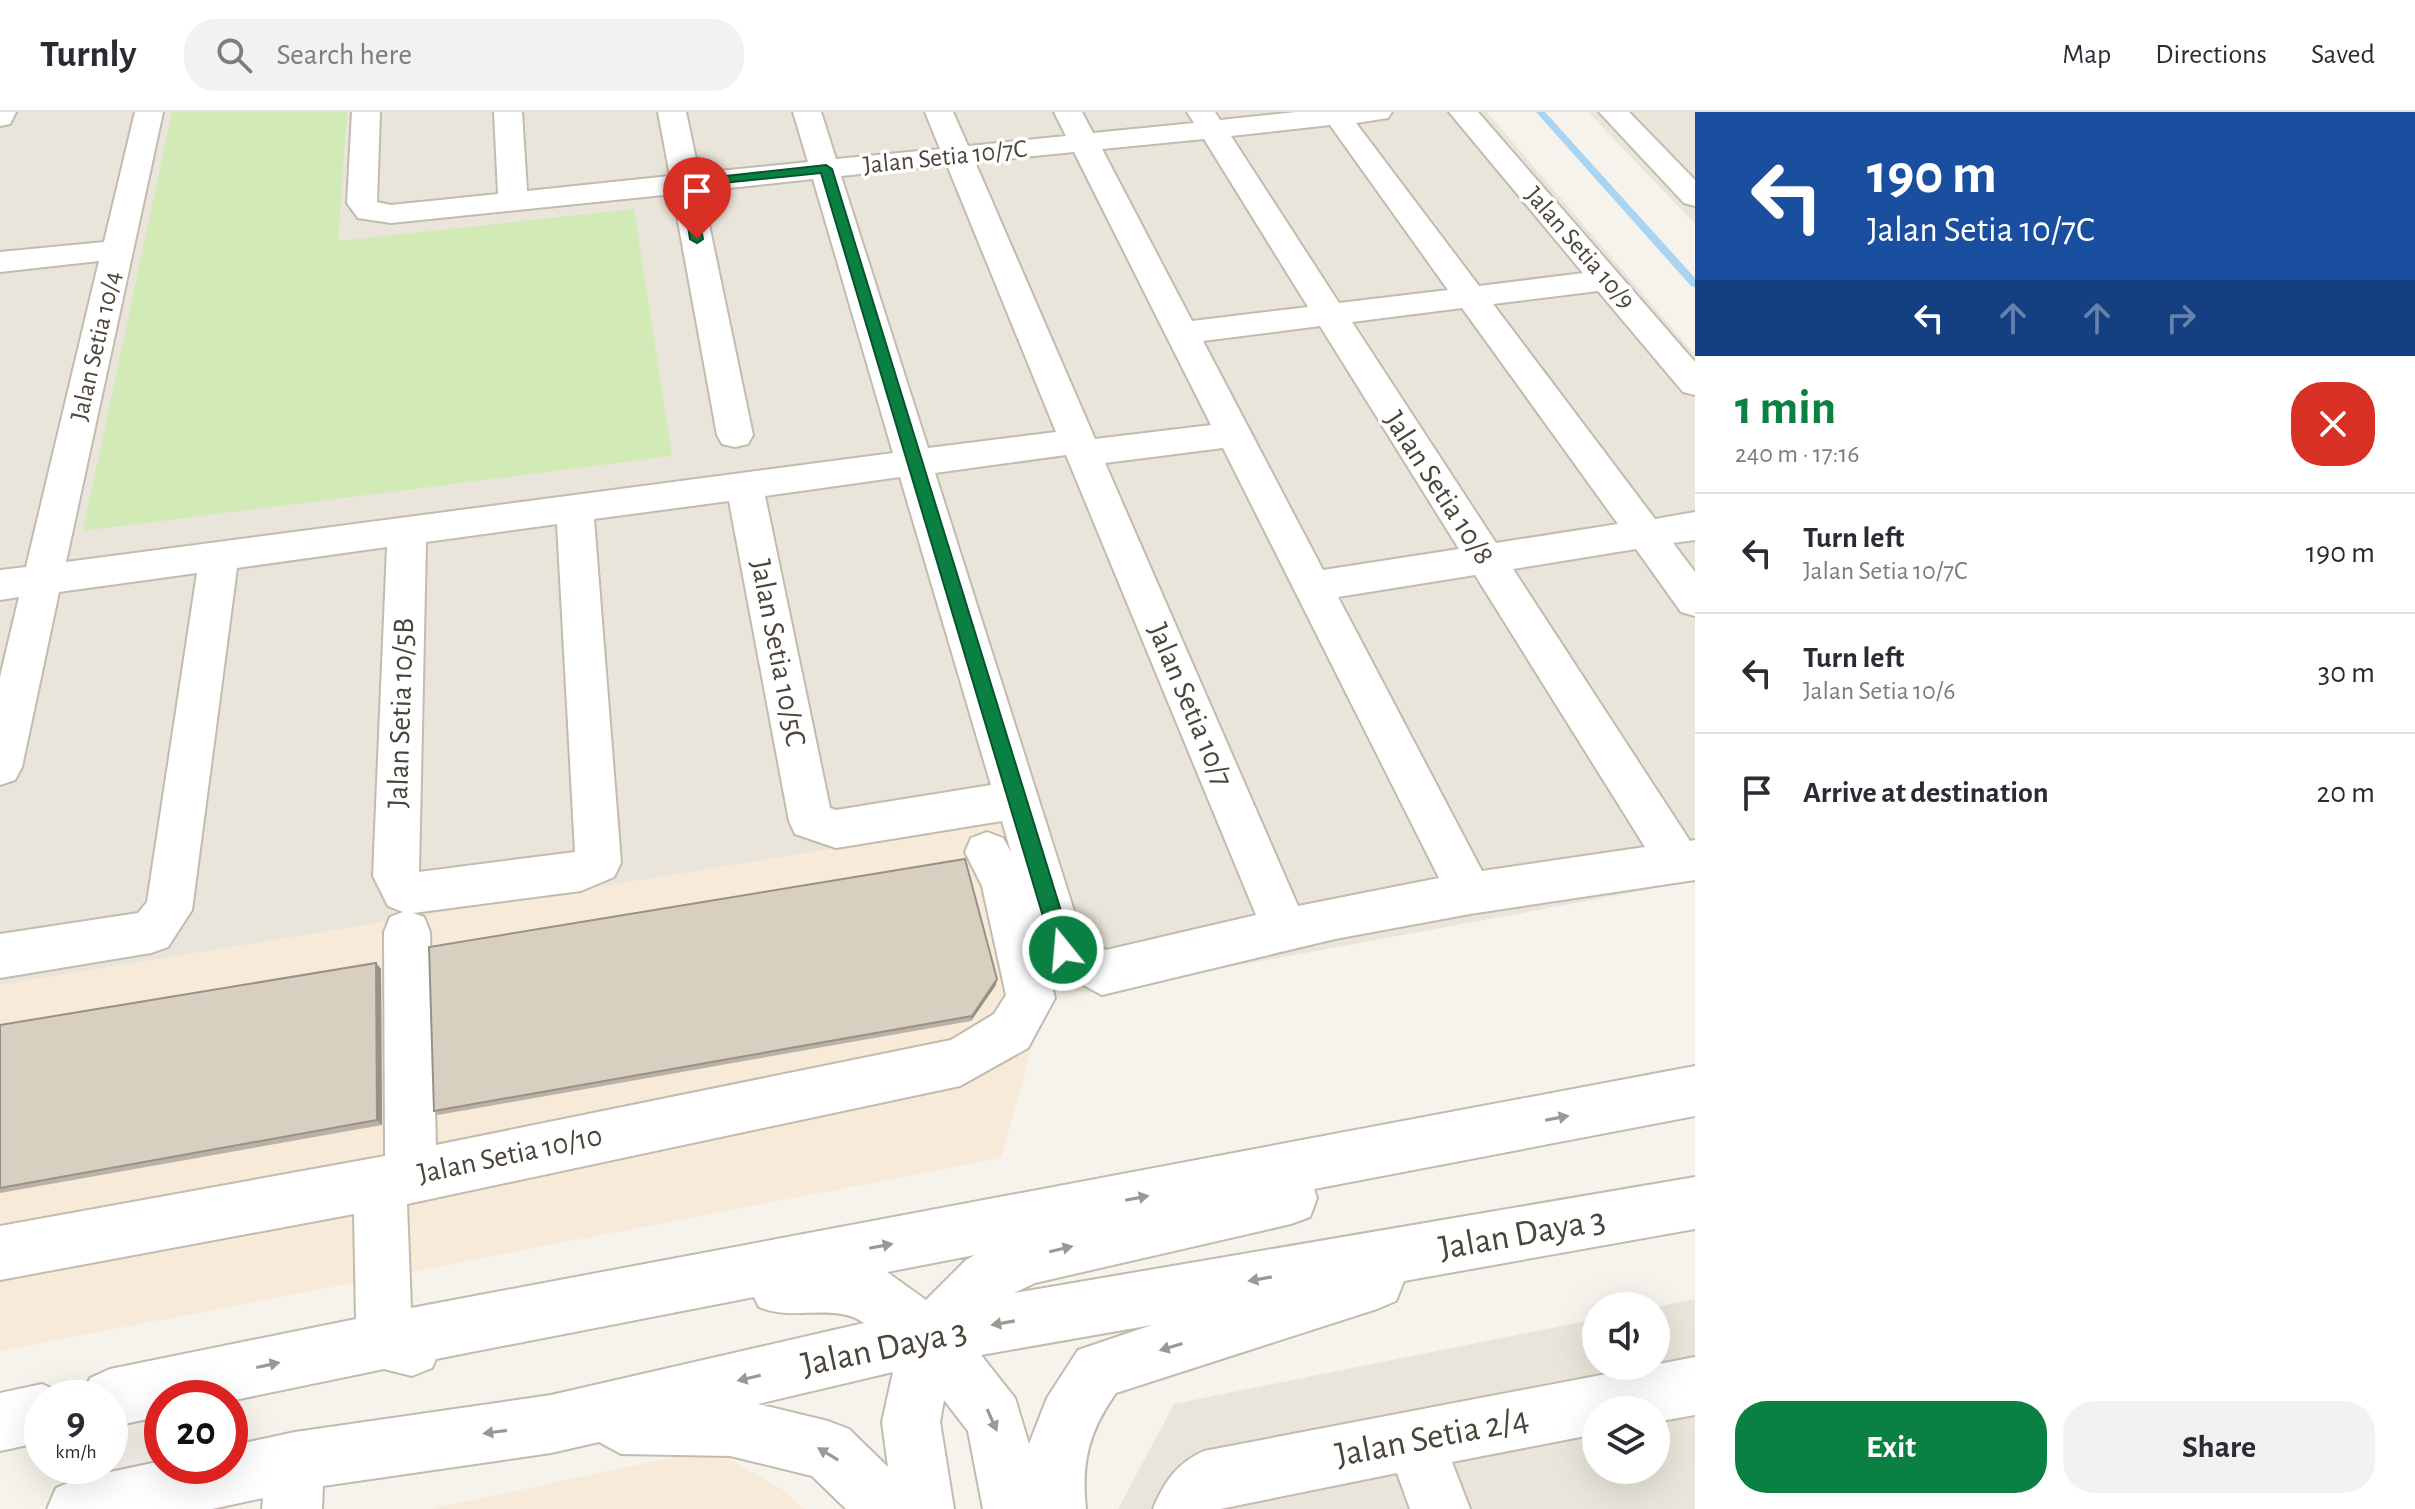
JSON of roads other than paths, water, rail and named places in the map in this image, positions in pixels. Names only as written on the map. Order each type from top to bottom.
[{"type":"street","points":[[0,118],[2,112]]},
{"type":"street","name":"Jalan Setia 10/4","points":[[0,767],[149,112]]},
{"type":"street","name":"Jalan Setia 10/7C","points":[[366,112],[362,203],[369,212],[391,214],[957,155],[1076,127],[1378,112]]},
{"type":"street","points":[[508,112],[513,201]]},
{"type":"street","points":[[672,112],[735,435]]},
{"type":"street","points":[[807,112],[1063,950],[1102,973],[1285,930],[1470,893],[1687,862]]},
{"type":"street","name":"Jalan Setia 10/7","points":[[939,112],[1285,930]]},
{"type":"street","name":"Jalan Setia 10/9","points":[[1463,112],[1695,384]]},
{"type":"street","points":[[1613,112],[1695,197]]},
{"type":"street","points":[[1336,114],[1695,601]]},
{"type":"street","name":"Jalan Setia 10/8","points":[[1207,120],[1484,559],[1687,862]]},
{"type":"street","points":[[1076,127],[1470,893]]},
{"type":"street","points":[[0,262],[118,250]]},
{"type":"street","points":[[1182,333],[1608,280]]},
{"type":"street","points":[[0,585],[913,463],[1234,434]]},
{"type":"street","name":"Jalan Setia 10/5C","points":[[745,486],[811,821],[836,829],[1017,800]]},
{"type":"street","points":[[406,912],[429,893],[581,871],[598,863],[575,508]]},
{"type":"street","points":[[1312,586],[1695,526]]},
{"type":"street","name":"Jalan Setia 10/5B","points":[[384,1341],[395,1179],[406,912],[396,876],[407,531]]},
{"type":"street","points":[[0,956],[151,932],[169,910],[219,556]]},
{"type":"street","name":"Jalan Setia 10/10","points":[[0,1253],[395,1179],[960,1062],[1011,1031],[1031,998],[1004,884],[987,852]]},
{"type":"street","points":[[128,1394],[384,1341],[1695,1091]]},
{"type":"street","points":[[924,1509],[911,1422],[929,1336],[985,1279],[1028,1257],[1409,1171],[1494,1130]]},
{"type":"street","name":"Jalan Daya 3","points":[[77,1509],[293,1485],[929,1336],[1695,1203]]},
{"type":"street","points":[[1056,1509],[1051,1474],[1069,1409],[1098,1370],[1540,1231]]},
{"type":"street","points":[[384,1341],[438,1355],[795,1285],[861,1287],[929,1336],[995,1418],[1013,1509]]},
{"type":"street","name":"Jalan Setia 2/4","points":[[1183,1509],[1204,1481],[1695,1386]]},
{"type":"street","points":[[0,1422],[24,1417]]},
{"type":"street","points":[[551,1424],[730,1427],[828,1450],[878,1499],[880,1509]]},
{"type":"street","points":[[1414,1440],[1440,1509]]},
{"type":"waterway","points":[[1540,112],[1695,284]]}]
